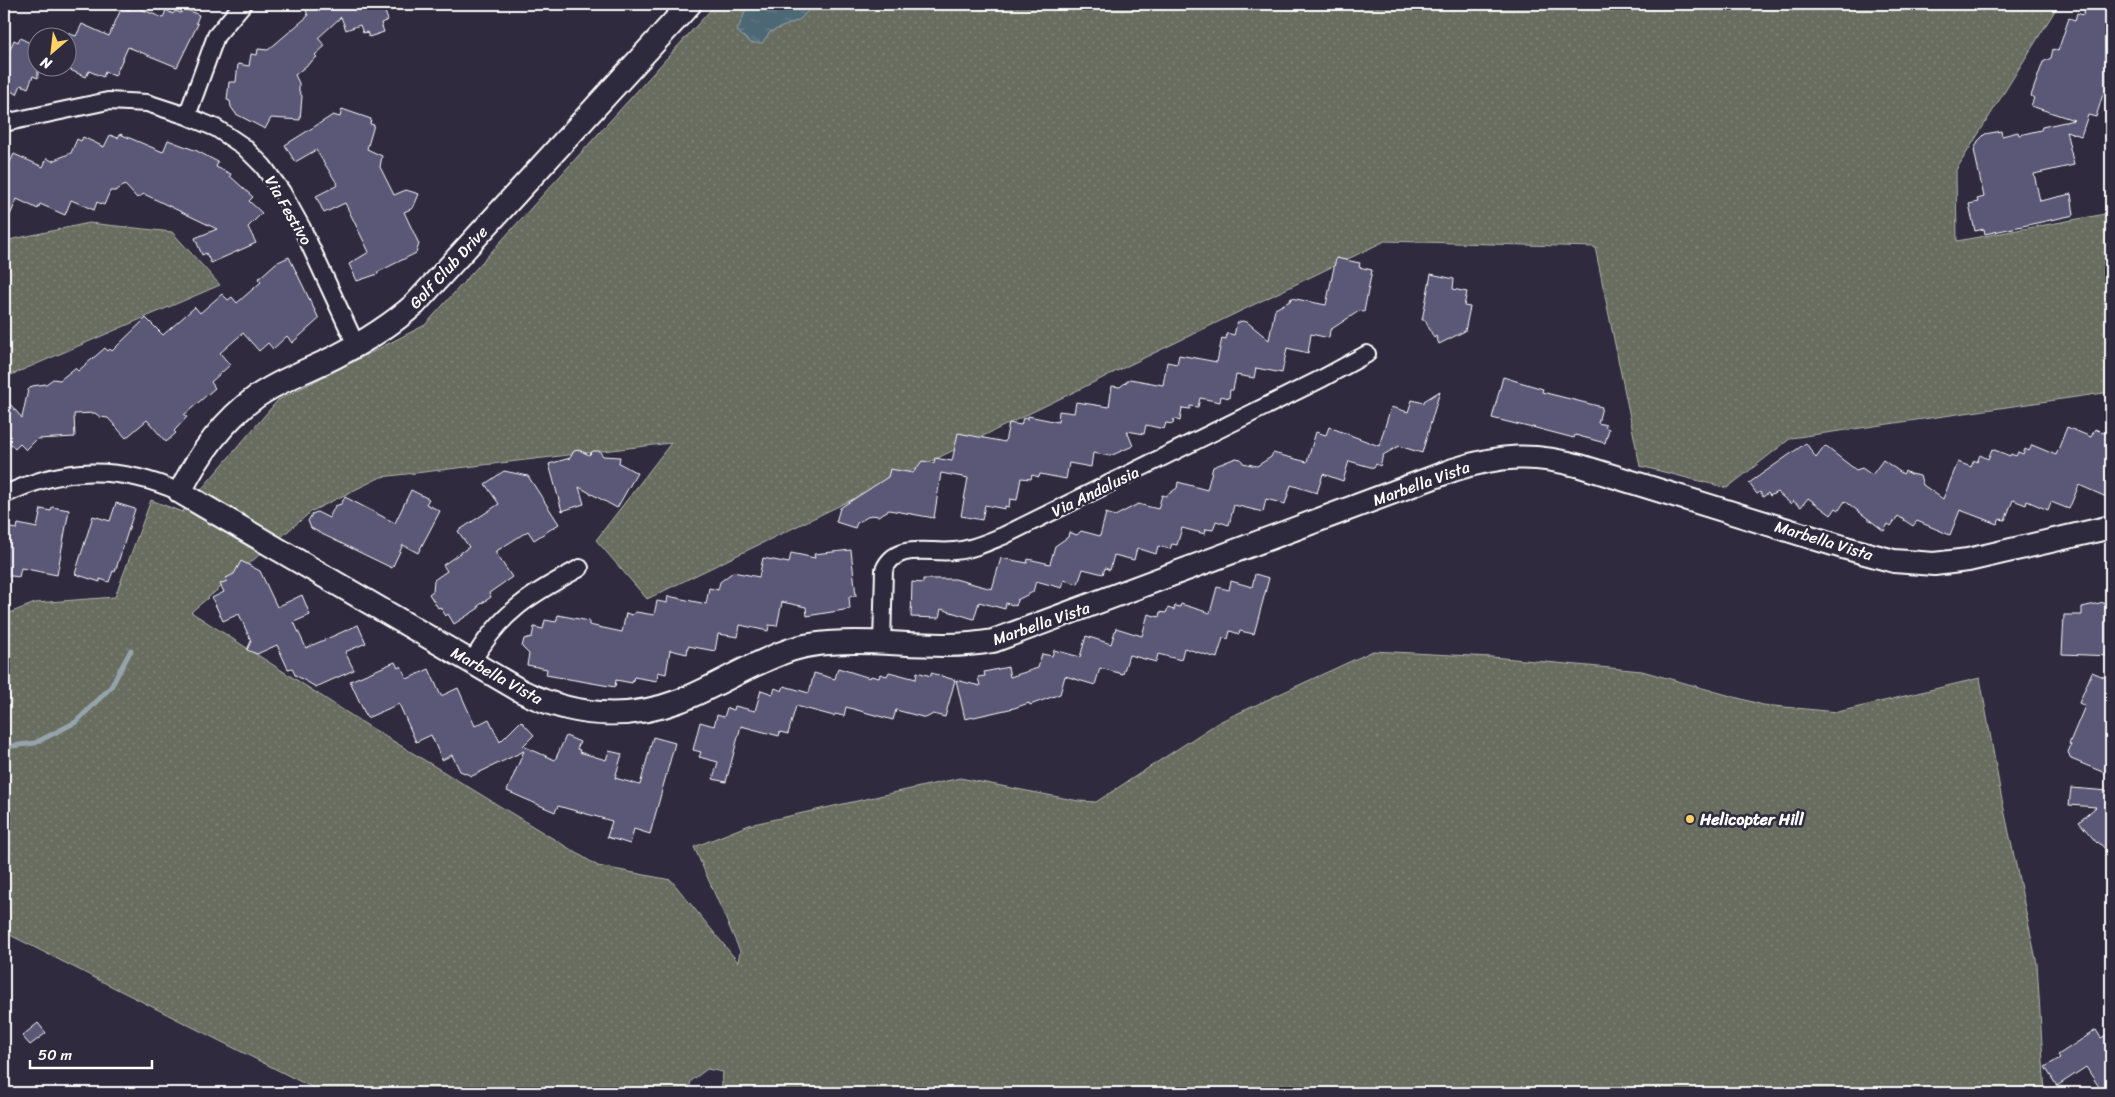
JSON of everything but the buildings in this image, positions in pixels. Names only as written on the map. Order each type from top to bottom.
[{"type":"street","points":[[187,116],[216,36],[243,4]]},
{"type":"street","name":"Golf Club Drive","points":[[180,492],[189,474],[210,442],[239,411],[274,386],[356,345],[387,327],[415,304],[690,4]]},
{"type":"street","name":"Via Festivo","points":[[4,123],[108,102],[147,103],[216,128],[243,146],[263,166],[282,192],[302,228],[356,345]]},
{"type":"street","name":"Via Andalusia","points":[[882,642],[884,570],[888,561],[895,555],[904,551],[917,550],[955,552],[1003,536],[1314,383],[1367,354]]},
{"type":"street","name":"Marbella Vista","points":[[4,495],[34,482],[59,475],[81,472],[121,473],[156,483],[180,492],[521,691],[554,705],[586,712],[626,713],[661,707],[681,700],[784,652],[808,645],[834,642],[882,642],[949,646],[993,642],[1453,470],[1474,463],[1506,457],[1538,457],[1560,460],[1878,557],[1906,562],[1934,564],[1968,560],[2111,527]]},
{"type":"street","points":[[472,662],[481,646],[518,604],[580,568]]},
{"type":"green space","points":[[716,4],[2059,4],[1956,170],[1957,241],[2111,213],[2111,392],[1791,438],[1727,488],[1640,466],[1595,247],[1385,241],[647,599],[596,540],[671,443],[381,477],[312,511],[191,612],[357,719],[598,866],[671,880],[738,962],[740,951],[694,847],[749,825],[960,778],[1079,801],[1096,802],[1219,722],[1373,651],[1492,657],[1642,671],[1763,705],[1838,712],[1980,678],[2001,795],[2037,964],[2045,1093],[721,1093],[723,1072],[707,1069],[691,1081],[688,1093],[323,1093],[4,932],[4,615],[35,603],[115,597],[151,500],[182,512],[278,400],[425,325]]},
{"type":"green space","points":[[89,223],[172,232],[220,285],[4,378],[4,241]]},
{"type":"water","points":[[753,4],[815,4],[799,20],[770,32],[762,43],[751,43],[737,31],[746,10]]},
{"type":"waterway","points":[[4,747],[35,743],[76,722],[111,687],[131,650]]},
{"type":"place","name":"Helicopter Hill","points":[[1690,819]]}]
